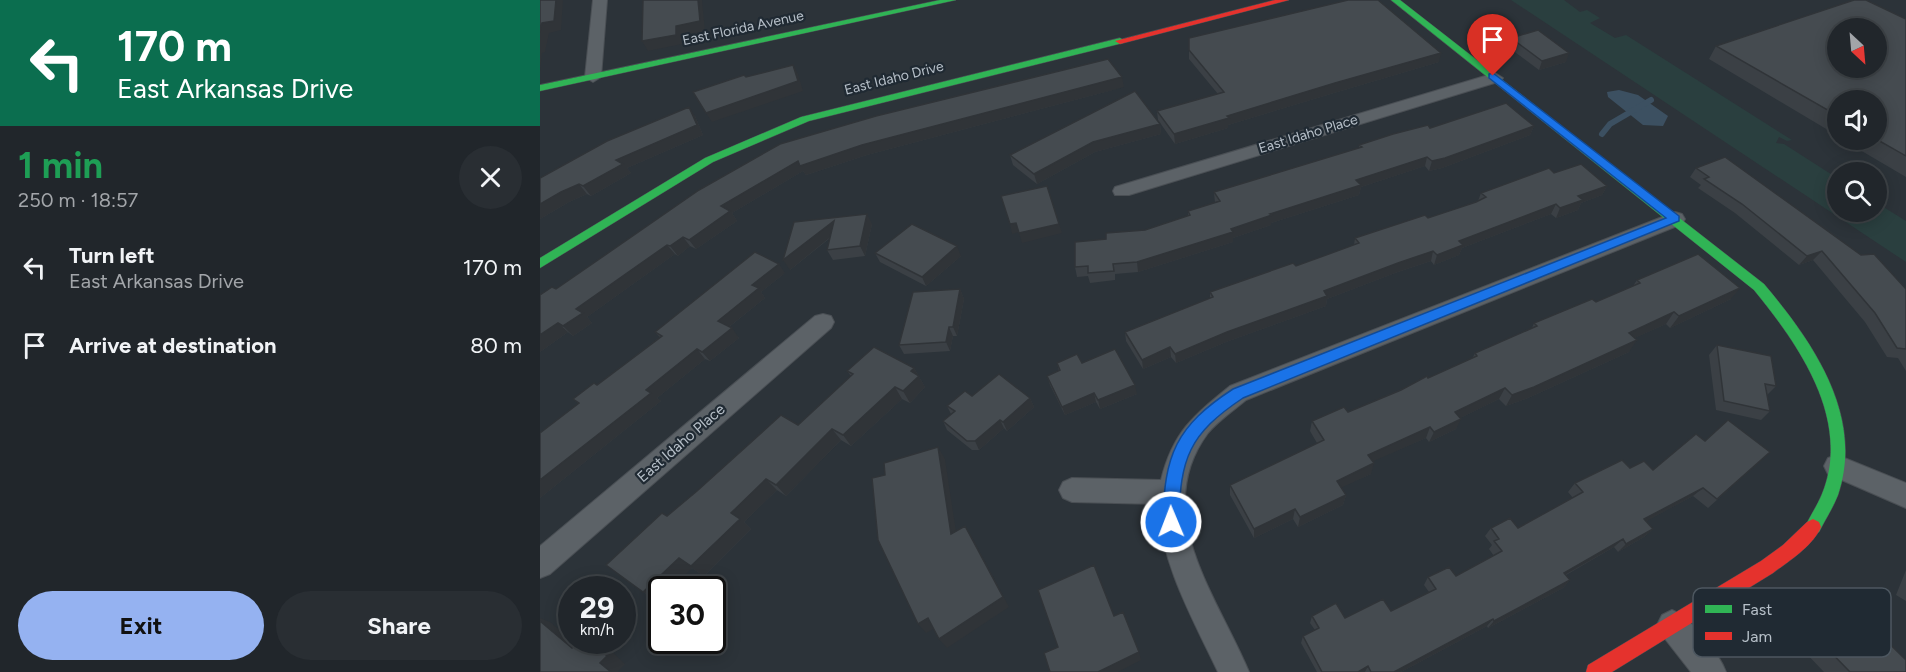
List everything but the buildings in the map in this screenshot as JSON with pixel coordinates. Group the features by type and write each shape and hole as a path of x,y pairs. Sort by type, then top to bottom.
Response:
{"street":[{"path":"593,77 600,0"},
{"name":"East Florida Avenue","path":"540,88 907,5 952,0"},
{"name":"East Idaho Drive","path":"540,264 709,160 805,119 1286,0"},
{"path":"1395,0 1759,287 1802,338 1820,370 1832,404 1838,437 1837,466 1828,500 1811,530 1784,556 1733,588"},
{"name":"East Idaho Place","path":"1122,191 1495,78"},
{"path":"1234,672 1178,550 1171,522 1170,492 1183,448 1197,426 1216,408 1238,393 1675,219"},
{"name":"East Idaho Place","path":"540,564 823,322"},
{"path":"1837,466 1906,496"},
{"path":"1072,490 1170,492"},
{"path":"1595,672 1693,613"},
{"path":"1672,626 1693,650"},
{"path":"1699,657 1712,672"}],"green space":[{"path":"1511,0 1564,0 1580,12 1587,10 1600,18 1590,23 1615,38 1626,35 1792,140 1787,141 1779,137 1776,143 1784,144 1827,172 1827,210"},
{"path":"1887,209 1906,221 1906,262 1846,222 1887,222"}],"water":[{"path":"1619,90 1638,95 1668,116 1663,126 1643,125 1608,97 1607,92"}],"waterway":[{"path":"1602,134 1610,124 1651,100"}],"traffic: fast":[{"path":"540,88 952,0"},
{"path":"1395,0 1759,287 1780,313 1800,340 1817,369 1830,400 1837,431 1837,463 1830,495 1813,527"},
{"path":"540,264 709,160 805,119 1120,41"}],"traffic: jam":[{"path":"1120,41 1285,0"},
{"path":"1733,588 1789,551 1813,527"},
{"path":"1595,672 1693,612"}],"route":[{"path":"1171,522 1170,492 1183,448 1197,426 1216,408 1238,393 1675,219 1493,76"}]}
